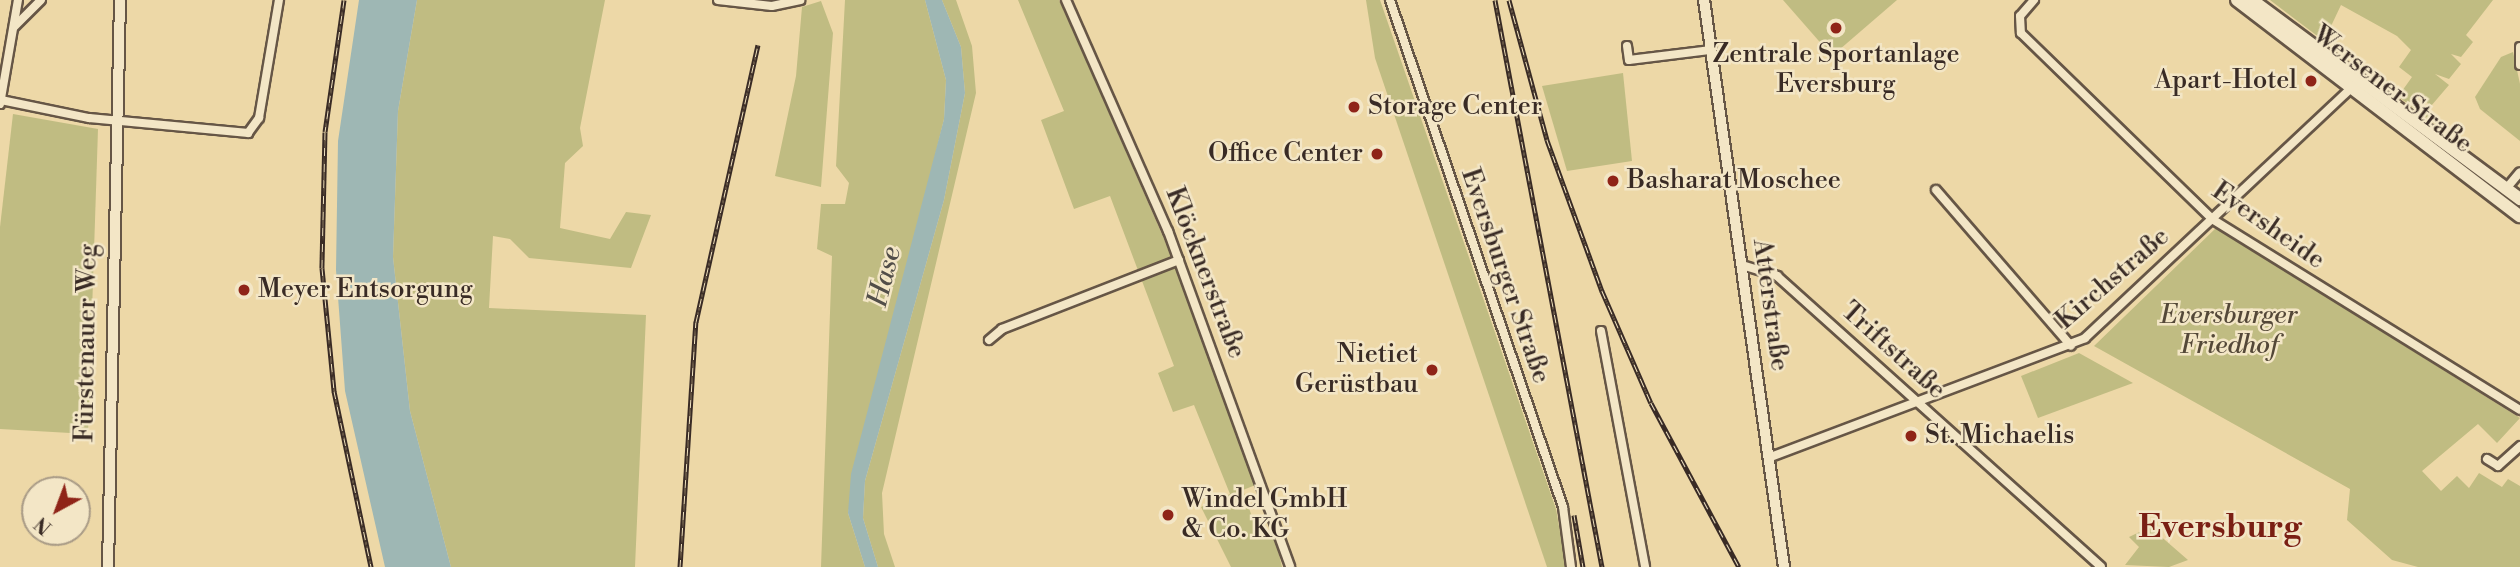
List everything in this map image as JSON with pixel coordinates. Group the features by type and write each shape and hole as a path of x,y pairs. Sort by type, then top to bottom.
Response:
{"main road":[{"name":"Wersener Straße","path":"2237,0 2503,194 2520,216"},
{"name":"Wersener Straße","path":"2252,0 2353,86"},
{"name":"Wersener Straße","path":"2503,194 2520,199"}],"street":[{"path":"18,0 0,102 115,120 253,130 279,0"},
{"path":"14,27 41,0"},
{"name":"Fürstenauer Weg","path":"108,567 115,120 120,0"},
{"path":"719,0 772,6 800,0"},
{"name":"Klöcknerstraße","path":"1066,0 1180,260 1290,567"},
{"name":"Eversburger Straße","path":"1390,0 1563,507 1571,567"},
{"name":"Atterstraße","path":"1704,0 1784,567"},
{"name":"Eversheide","path":"2034,0 2020,16 2021,33 2212,219 2520,410"},
{"path":"1627,46 1629,60 1711,50"},
{"path":"2520,47 2520,65"},
{"name":"Kirchstraße","path":"1768,458 1921,404 2071,346 2212,219 2353,86"},
{"path":"2503,194 2520,172"},
{"path":"1936,190 2071,346"},
{"path":"989,340 1012,325 1180,260"},
{"name":"Triftstraße","path":"1742,265 1777,276 2101,567"},
{"path":"1601,331 1645,567"},
{"path":"2487,459 2498,466 2520,446"}],"green space":[{"path":"417,0 605,0 580,128 583,146 565,163 560,228 610,239 626,212 651,215 631,268 529,258 510,239 493,236 489,308 646,315 635,567 451,567 410,411 393,257 398,111"},
{"path":"845,0 925,0 946,80 944,119 848,513 865,567 821,567 832,256 817,249 821,204 845,204 849,183 836,166"},
{"path":"942,0 956,0 972,46 976,93 882,493 884,534 895,567 878,567 863,518 865,481 944,200 965,93 961,47"},
{"path":"1018,0 1059,0 1164,239 1258,484 1243,490 1258,535 1274,532 1282,567 1231,567 1201,507 1230,494 1194,405 1173,412 1158,373 1174,366 1110,196 1074,209 1041,120 1064,111"},
{"path":"1366,0 1380,0 1556,509 1566,567 1547,567 1375,58"},
{"name":"Zentrale Sportanlage Eversburg","path":"1783,0 1897,0 1832,56"},
{"path":"2270,0 2493,0 2466,35 2473,42 2461,57 2451,54 2461,64 2449,79 2435,74 2449,85 2431,106 2419,96 2413,103 2446,124 2442,129 2385,87 2385,79 2402,91 2412,77 2399,67 2411,50 2397,36 2341,5 2324,41"},
{"path":"821,1 833,33 821,187 775,176 796,76 802,7"},
{"path":"2513,52 2520,84 2520,141 2480,109 2475,97 2501,57"},
{"path":"1623,73 1632,161 1567,171 1542,86"},
{"path":"13,114 98,129 88,434 0,429 0,227"},
{"name":"Eversburger Friedhof","path":"2216,228 2520,418 2497,443 2478,424 2422,471 2441,491 2457,476 2469,488 2479,473 2502,487 2508,479 2520,486 2520,567 2418,567 2392,560 2347,520 2350,489 2094,346"},
{"path":"2079,353 2133,383 2038,418 2021,376"},
{"path":"2150,527 2188,560 2169,567 2125,565 2139,547 2129,537"}],"water":[{"path":"359,0 417,0 398,111 393,257 410,411 451,567 385,567 345,391 336,270 338,141"},
{"path":"925,0 942,0 961,47 965,93 944,200 865,481 863,518 878,567 865,567 848,513 851,474 944,119 946,80"}],"railway":[{"path":"344,0 325,132 322,268 334,391 371,567"},
{"path":"1495,0 1602,567"},
{"path":"1509,0 1547,140 1602,291 1651,403 1739,567"},
{"path":"680,567 696,322 758,45"},
{"path":"1574,515 1583,567"}],"place":[{"name":"Zentrale Sportanlage Eversburg","path":"1836,28"},
{"name":"Apart-Hotel","path":"2311,81"},
{"name":"Storage Center","path":"1354,107"},
{"name":"Office Center","path":"1377,154"},
{"name":"Basharat Moschee","path":"1613,181"},
{"name":"Meyer Entsorgung","path":"244,290"},
{"name":"Nietiet Gerüstbau","path":"1432,370"},
{"name":"St. Michaelis","path":"1911,436"},
{"name":"Windel GmbH & Co. KG","path":"1168,515"}],"district":[{"name":"Eversburg","path":"2220,528"}],"water label":[{"name":"Hase","path":"885,277"}]}
